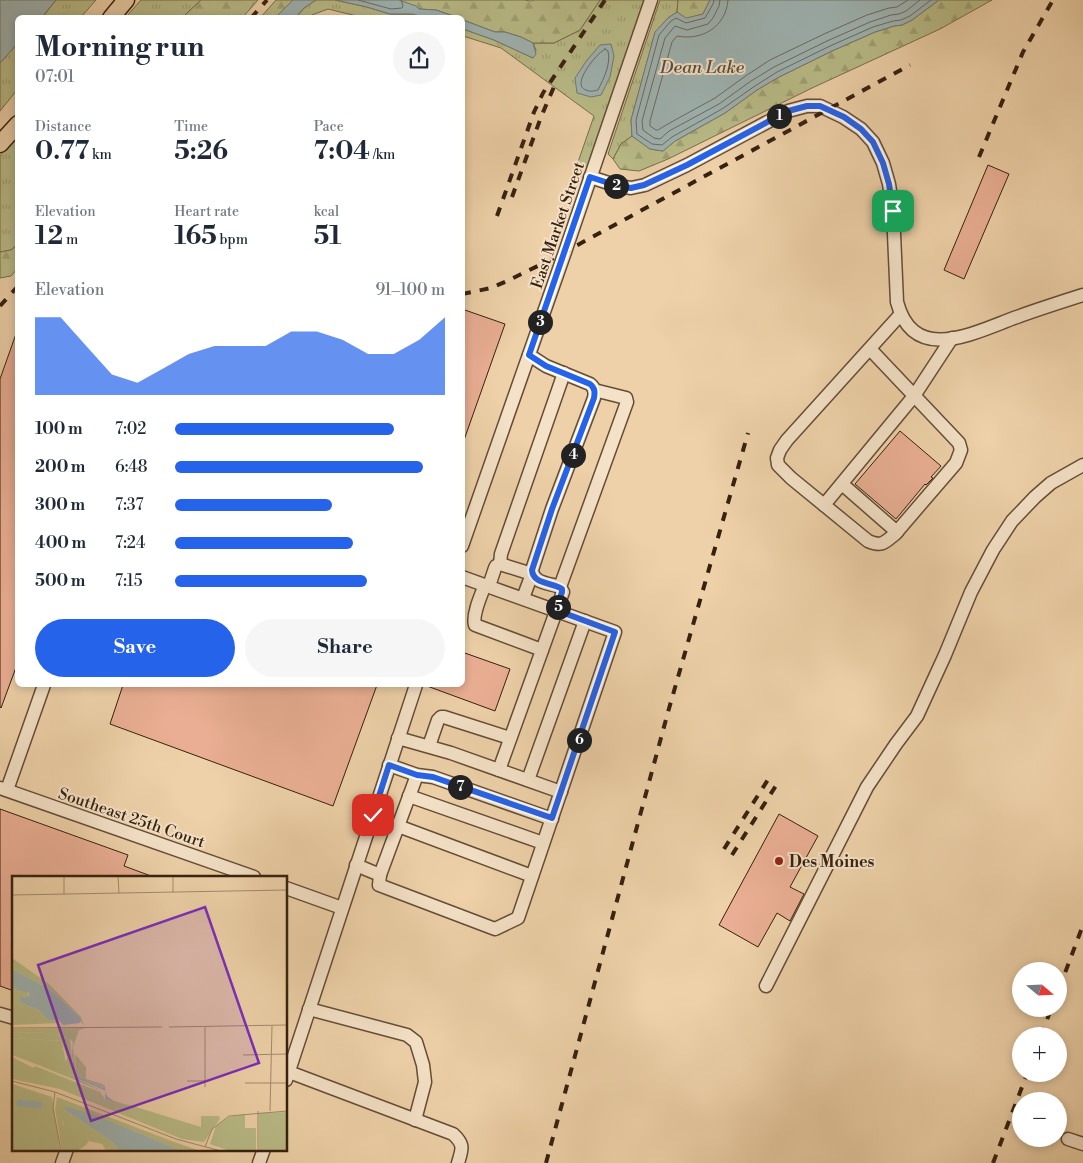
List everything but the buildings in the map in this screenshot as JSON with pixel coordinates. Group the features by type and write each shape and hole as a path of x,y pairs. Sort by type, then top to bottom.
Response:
{"main road":[{"path":"114,15 126,0"},
{"path":"0,144 15,127"}],"street":[{"name":"East Market Street","path":"465,537 650,0"},
{"path":"590,177 631,188 644,185 687,165 788,111 807,106 820,106 844,117 861,129 873,142 883,163 889,184 893,211 897,302 900,315 916,334 936,340 961,337 1026,313 1083,295"},
{"path":"870,349 959,443 961,450 956,463 897,532 884,544 868,542 791,478 778,465 777,458 787,440 900,315"},
{"path":"824,506 914,396 952,338"},
{"path":"523,598 552,509 594,398 594,390 590,384 546,366 529,355"},
{"path":"542,650 475,625 474,622 475,613 487,585 496,566 500,564 501,554 564,373"},
{"path":"499,770 562,592 560,587 627,402 626,398 594,390"},
{"path":"766,986 867,787 917,716 971,592 993,550 1012,521 1035,497 1051,483 1083,466"},
{"path":"842,484 897,532"},
{"path":"500,564 532,574 538,580 560,587"},
{"path":"417,775 380,875 379,885 494,929 518,918 615,632 465,578"},
{"path":"528,780 585,621"},
{"path":"4,789 43,687"},
{"path":"288,1073 415,687"},
{"path":"429,746 438,720 441,717 510,738"},
{"path":"398,738 429,746 561,792"},
{"path":"389,765 417,775 433,777 552,818"},
{"name":"Southeast 25th Court","path":"4,789 251,876"},
{"path":"409,796 543,843"},
{"path":"398,826 532,876"},
{"path":"356,865 380,875"},
{"path":"288,889 342,908"},
{"path":"309,1009 408,1035 416,1042 423,1065 425,1082 415,1120"},
{"path":"288,1076 453,1134 460,1141 462,1149 458,1163"},
{"path":"1068,1139 1083,1144"},
{"path":"62,1163 67,1150"},
{"path":"259,1163 264,1150"}],"green space":[{"path":"56,0 96,0 83,15 44,15"},
{"path":"141,0 201,0 185,15 128,15"},
{"path":"201,0 258,0 245,15 185,15"},
{"path":"276,0 293,0 278,15 263,15"},
{"path":"316,0 335,0 390,14 417,15 353,15 328,9 312,15 298,15 304,8"},
{"path":"399,0 600,0 580,30 554,43 533,43 505,32 495,32 465,21 465,15 450,15 436,10 419,9"},
{"path":"600,0 646,0 587,167 577,165 594,116 501,48 465,37 465,30 494,40 533,58 536,50 533,43 554,43 580,30"},
{"path":"660,0 678,0 677,12 668,18 655,33 631,120 632,136 621,144 613,159 608,154"},
{"path":"678,0 710,0 703,14 686,19 677,12"},
{"path":"939,0 992,0 940,29 812,88 668,159 639,171 620,169 613,159 621,144 632,136 650,149 663,151 675,141 725,113 779,77 875,32 902,25"},
{"path":"15,46 15,92 0,111 0,63"},
{"path":"15,138 15,247 11,250 0,252 0,156"},
{"path":"15,247 15,271 11,276 0,278 0,252 11,250"}],"water":[{"path":"0,0 56,0 44,15 15,15 15,46 0,63"},
{"path":"293,0 316,0 298,15 278,15"},
{"path":"335,0 399,0 416,6 419,9 436,10 450,15 390,14"},
{"name":"Dean Lake","path":"710,0 939,0 902,25 875,32 779,77 725,113 675,141 663,151 650,149 632,136 631,120 655,32 668,18 677,12 686,18 703,14"},
{"path":"465,21 495,32 505,32 521,37 533,43 536,54 533,58 494,40 465,30"},
{"path":"611,44 614,56 610,77 601,95 591,97 577,93 575,78 587,60 600,45"}],"railway":[{"path":"254,15 267,0"},
{"path":"497,216 534,112 543,93 605,0"},
{"path":"979,157 1023,52 1053,0"},
{"path":"465,293 491,288 548,261 910,65"},
{"path":"512,197 541,117 556,82"},
{"path":"0,306 15,289"},
{"path":"546,1163 668,712 748,433"},
{"path":"724,849 769,778"},
{"path":"732,855 777,784"},
{"path":"1068,965 1083,925"},
{"path":"1044,1027 1048,1018"},
{"path":"993,1163 1024,1082"}],"place":[{"name":"Des Moines","path":"779,861"}],"route":[{"path":"373,815 389,765 417,775 433,777 552,818 615,632 556,610 562,589 534,578 532,574 552,509 594,398 594,387 590,384 546,366 529,355 590,177 631,188 644,185 687,165 788,111 807,106 820,106 844,117 861,129 873,142 883,163 889,184 893,211"}]}
